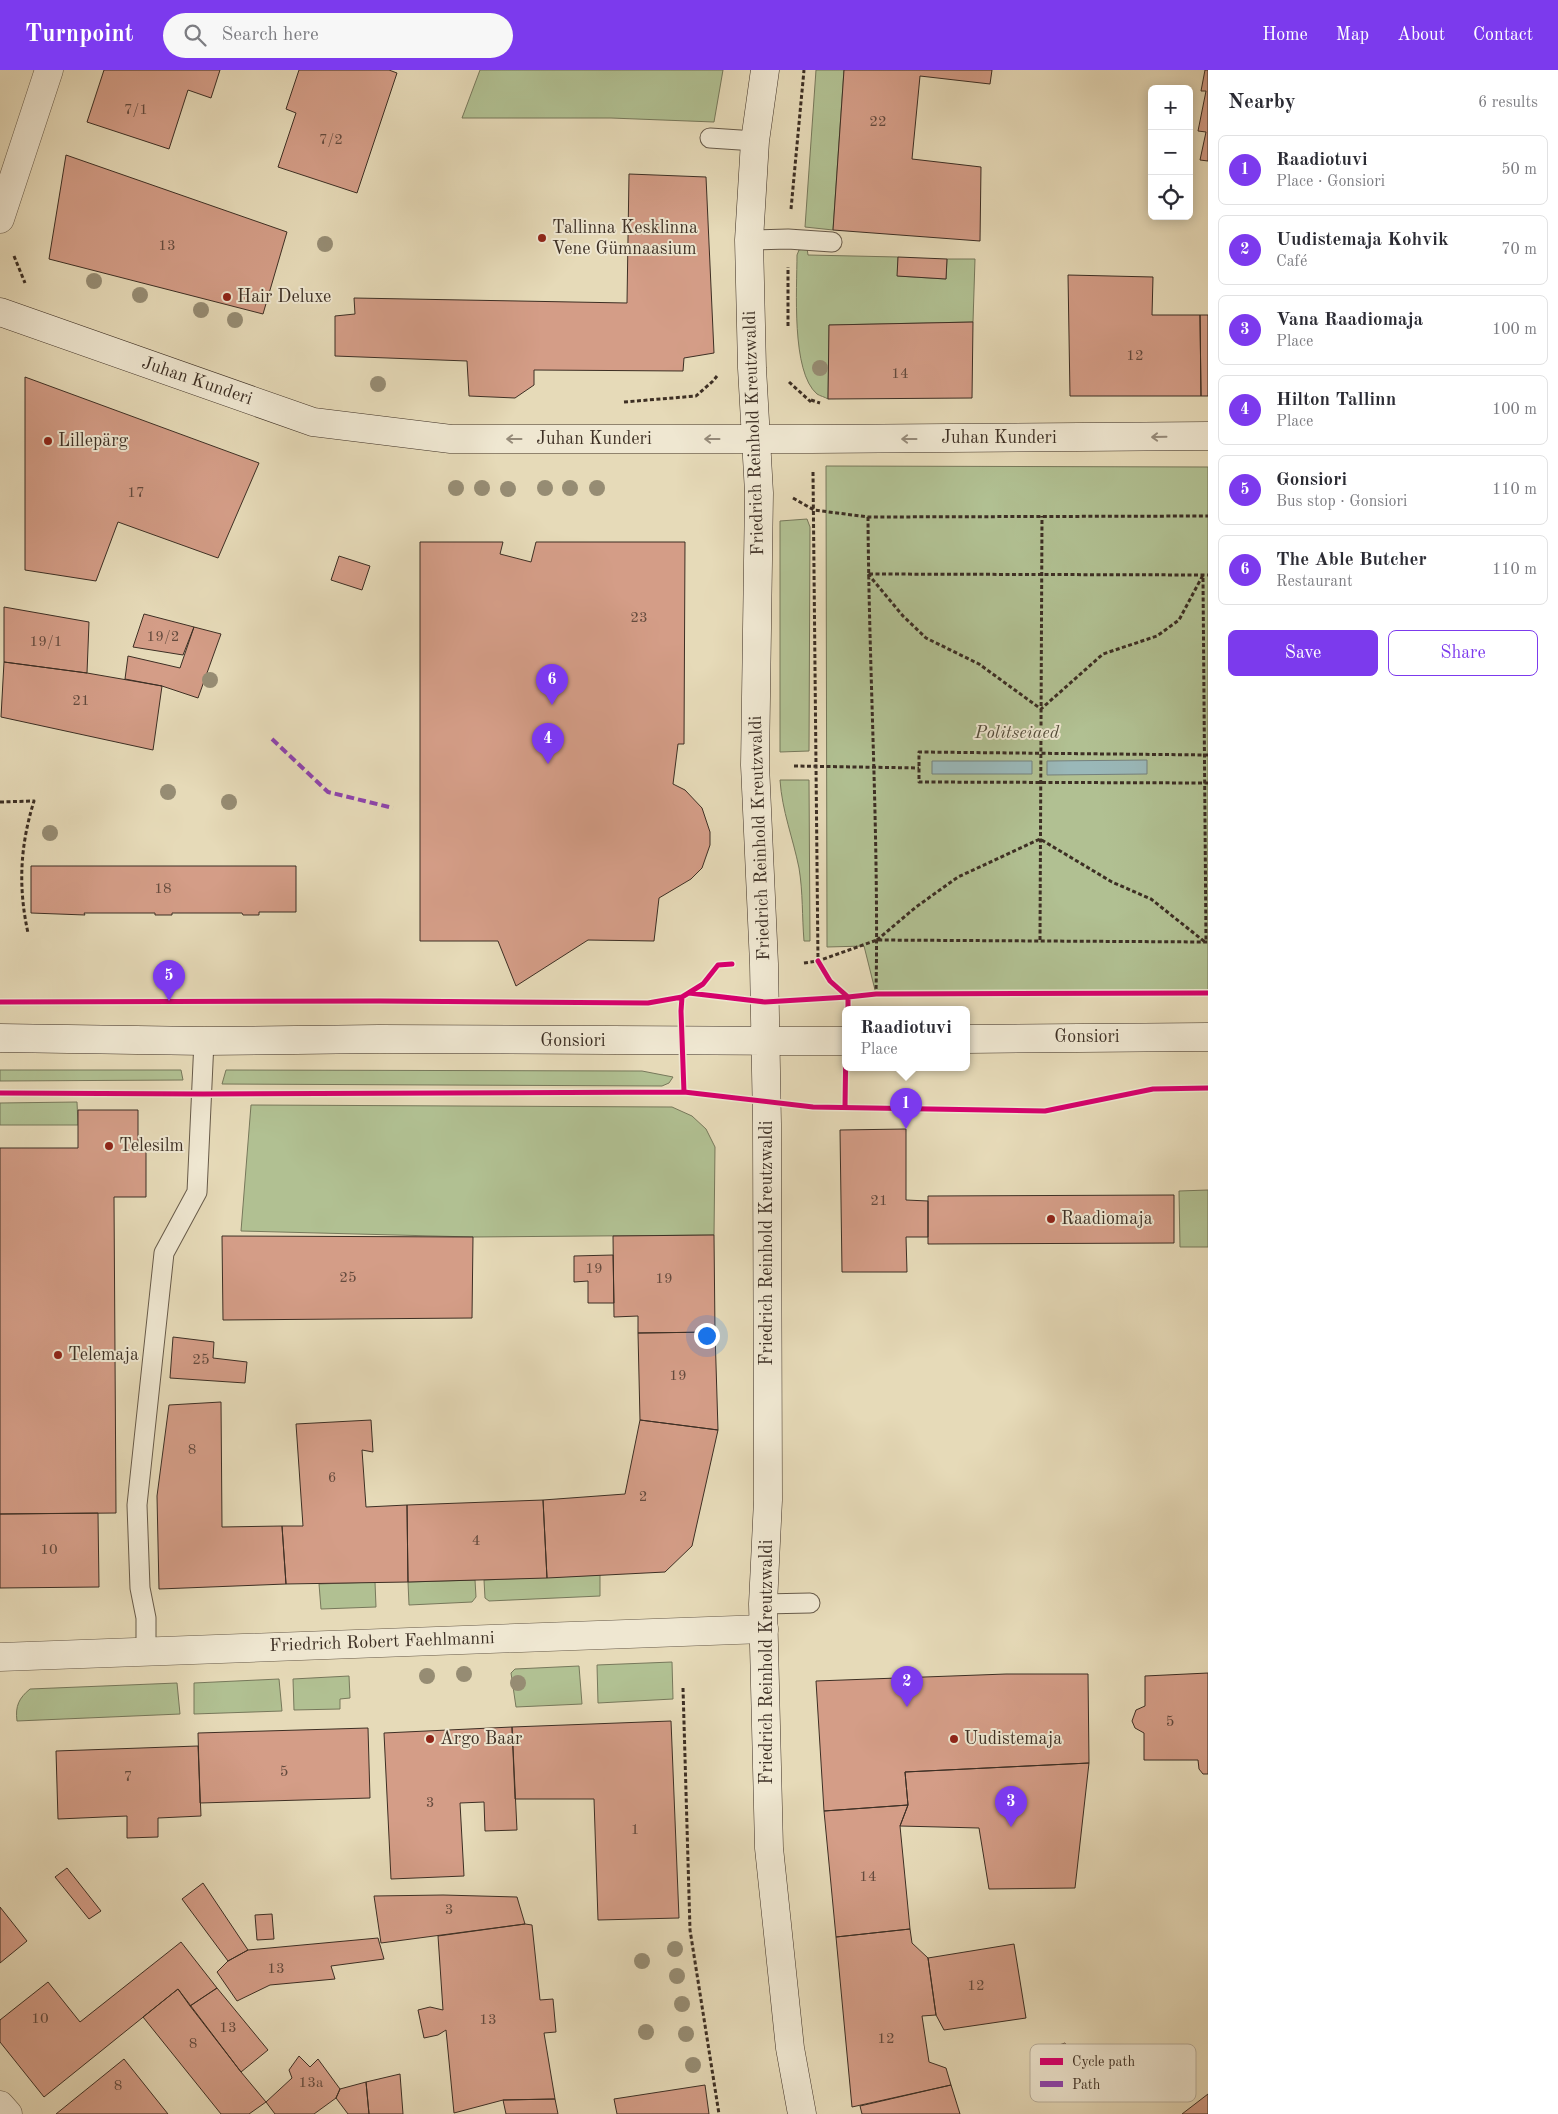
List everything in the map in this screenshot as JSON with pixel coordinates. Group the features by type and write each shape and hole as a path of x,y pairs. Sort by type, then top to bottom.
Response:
{"street":[{"path":"0,219 49,70"},
{"name":"Friedrich Reinhold Kreutzwaldi","path":"764,70 755,141 749,240 755,440 759,493 755,765 764,964 765,1041 768,1500 764,1617 769,1848 790,2048 802,2114"},
{"name":"Juhan Kunderi","path":"0,312 313,422 451,440 755,440 1208,436"},
{"name":"Gonsiori","path":"970,1039 1208,1036"},
{"name":"Gonsiori","path":"0,1038 204,1041 379,1039 842,1041"},
{"name":"Friedrich Robert Faehlmanni","path":"0,1657 146,1651 764,1617"},
{"path":"0,2105 8,2114"}],"lane":[{"path":"710,138 755,141"},
{"path":"749,240 788,239 832,242"},
{"path":"146,1651 146,1618 140,1588 137,1504 164,1253 197,1192 204,1041"},
{"path":"764,1617 810,1603"}],"path":[{"path":"14,256 23,282 32,286"},
{"path":"616,403 696,396 713,381 720,370"},
{"path":"813,471 818,962 822,968"},
{"path":"789,495 814,510 868,517 1208,516"},
{"path":"1040,940 1042,516"},
{"path":"868,517 877,940 876,994"},
{"path":"868,574 1208,575"},
{"path":"868,574 903,616 926,638 979,664 1041,709"},
{"path":"1041,709 1103,654 1157,636 1179,620 1203,575"},
{"path":"1203,575 1207,942"},
{"path":"1206,755 919,752 919,782 1206,783"},
{"path":"794,766 919,768"},
{"path":"0,802 34,801 25,830 22,864 22,897 28,933"},
{"path":"804,963 818,962 877,940 916,907 958,878 1040,840"},
{"path":"1040,840 1112,882 1151,899 1207,942"},
{"path":"877,940 1207,942"},
{"path":"866,995 885,994"},
{"path":"683,1688 690,1930 719,2114"}],"green space":[{"path":"480,70 723,70 714,122 611,118 462,118"},
{"path":"816,70 844,70 833,230 805,227"},
{"path":"807,248 808,255 898,257 898,276 946,279 947,259 975,259 973,322 829,325 828,399 817,394 809,383 803,368 799,349 796,308 797,255 799,250"},
{"name":"Politseiaed","path":"826,466 1208,467 1208,993 876,994 864,946 827,947"},
{"path":"807,519 810,527 809,751 780,752 780,521"},
{"path":"780,780 809,780 810,941 804,941 799,868 785,814"},
{"path":"0,1070 181,1070 183,1080 0,1081"},
{"path":"226,1070 642,1071 673,1077 669,1083 662,1086 222,1084"},
{"path":"77,1102 78,1125 0,1125 0,1103"},
{"path":"251,1105 672,1107 692,1116 706,1129 715,1147 714,1235 473,1237 241,1231"},
{"path":"1208,1190 1208,1247 1180,1247 1179,1191"},
{"path":"600,1575 600,1596 489,1601 485,1598 484,1580"},
{"path":"475,1580 476,1597 472,1602 409,1605 408,1582"},
{"path":"375,1582 376,1607 321,1609 319,1584"},
{"path":"672,1662 673,1699 598,1703 597,1665"},
{"path":"579,1666 582,1704 516,1707 511,1673 515,1669"},
{"path":"349,1676 350,1698 340,1699 340,1709 294,1710 293,1679"},
{"path":"279,1679 282,1711 194,1714 194,1683"},
{"path":"177,1683 180,1714 17,1721 19,1703 30,1689"}],"water":[{"path":"1147,760 1147,774 1047,775 1047,761"},
{"path":"932,761 1032,761 1032,774 932,774"}],"building":[{"path":"104,70 220,70 211,98 188,90 169,149 87,122"},
{"path":"299,70 389,70 397,73 357,193 278,167 296,113 286,109"},
{"path":"844,70 992,70 990,84 920,76 912,159 981,167 980,241 833,230"},
{"path":"1205,70 1208,70 1208,161 1200,160 1206,132 1198,131 1206,91 1201,91"},
{"path":"66,155 287,232 263,314 49,259"},
{"path":"629,174 706,177 714,353 684,358 683,371 534,370 534,385 515,398 469,396 467,361 335,356 335,316 355,314 354,298 627,303"},
{"path":"898,257 947,259 946,279 897,276"},
{"path":"1068,275 1153,277 1152,315 1200,315 1201,396 1070,396"},
{"path":"1200,315 1208,315 1208,396 1201,396"},
{"path":"973,322 972,398 828,399 829,325"},
{"path":"25,377 259,463 218,558 118,522 96,581 25,570"},
{"path":"420,542 503,542 500,554 531,562 536,542 685,542 684,744 678,744 673,784 685,790 702,808 710,832 710,845 702,868 691,879 659,898 654,941 588,940 516,986 498,941 420,941"},
{"path":"339,556 370,566 362,590 331,580"},
{"path":"4,607 89,622 87,673 4,662"},
{"path":"144,614 194,627 183,655 133,647"},
{"path":"194,627 221,634 198,698 162,686 125,679 128,656 180,668"},
{"path":"4,662 87,673 162,686 153,750 1,717"},
{"path":"31,866 296,866 296,912 259,912 259,915 243,915 242,913 172,913 172,915 155,915 155,913 84,913 85,915 31,913"},
{"name":"Telemaja","path":"78,1110 138,1110 138,1146 146,1147 146,1197 114,1197 116,1513 0,1514 0,1148 78,1148"},
{"path":"906,1129 906,1200 928,1201 928,1237 906,1237 907,1272 842,1272 840,1130"},
{"name":"Raadiomaja","path":"1174,1195 1174,1243 928,1244 928,1196"},
{"path":"714,1235 715,1332 638,1333 638,1316 614,1317 613,1236"},
{"path":"222,1236 473,1237 472,1318 223,1320"},
{"path":"613,1255 614,1303 588,1303 588,1281 574,1282 574,1256"},
{"path":"715,1332 718,1430 640,1420 638,1333"},
{"path":"173,1337 214,1342 213,1358 247,1362 245,1383 170,1378"},
{"path":"221,1402 222,1527 282,1526 286,1584 159,1589 157,1496 169,1405"},
{"path":"371,1420 373,1452 362,1450 366,1507 407,1505 408,1582 286,1584 282,1526 303,1526 296,1424"},
{"path":"640,1420 718,1430 692,1546 665,1572 547,1578 543,1500 625,1494"},
{"path":"543,1500 547,1578 408,1582 407,1505"},
{"path":"98,1513 99,1587 0,1588 0,1514"},
{"path":"1208,1673 1208,1774 1203,1774 1199,1769 1198,1760 1144,1760 1144,1733 1135,1728 1132,1721 1136,1710 1145,1706 1145,1676"},
{"name":"Uudistemaja","path":"1006,1674 1088,1674 1089,1763 905,1772 908,1805 824,1811 816,1681"},
{"path":"671,1721 679,1918 598,1920 594,1799 515,1799 512,1727"},
{"path":"512,1727 517,1830 485,1831 484,1802 460,1803 464,1876 391,1879 384,1733"},
{"path":"368,1728 370,1798 200,1803 198,1733"},
{"path":"198,1746 201,1816 158,1818 158,1837 127,1838 127,1816 58,1819 56,1751"},
{"path":"1089,1763 1075,1888 989,1889 979,1828 900,1826 908,1805 905,1772"},
{"path":"908,1805 900,1826 910,1929 836,1937 824,1811"},
{"path":"67,1868 101,1911 89,1919 55,1877"},
{"path":"203,1883 248,1950 228,1961 182,1899"},
{"path":"374,1896 517,1897 525,1924 381,1943"},
{"path":"0,1907 27,1941 0,1963"},
{"path":"272,1914 274,1939 257,1940 255,1915"},
{"path":"525,1924 532,1925 540,2000 553,1999 556,2032 544,2033 555,2099 503,2100 454,2113 446,2030 438,2035 424,2038 418,2010 430,2007 443,2010 438,1936"},
{"path":"910,1929 912,1943 928,1958 936,2015 922,2016 929,2062 946,2068 951,2085 852,2107 836,1937"},
{"path":"378,1938 384,1959 331,1966 335,1979 270,1985 237,2001 217,1972 228,1961 248,1950"},
{"path":"181,1942 217,1988 190,2006 178,1989 44,2097 0,2042 0,2020 48,1982 80,2022"},
{"path":"1014,1944 1026,2018 944,2030 936,2015 928,1958"},
{"path":"217,1988 268,2050 241,2072 190,2006"},
{"path":"178,1989 266,2102 249,2114 221,2114 143,2017"},
{"path":"299,2056 310,2067 318,2059 340,2089 336,2098 314,2114 275,2114 266,2102 292,2078 289,2070"},
{"path":"124,2059 168,2114 56,2114"},
{"path":"400,2074 403,2114 369,2114 366,2082"},
{"path":"366,2082 369,2114 348,2114 336,2098 340,2089"},
{"path":"705,2085 709,2114 617,2114 614,2099"},
{"path":"951,2085 960,2114 862,2114 860,2106"},
{"path":"1208,2094 1208,2114 1182,2114"},
{"path":"555,2099 558,2114 506,2114 503,2100"}],"marked path":[{"path":"272,739 328,792 393,808"}],"cycle path":[{"path":"818,961 830,981 848,997 876,994 1208,993"},
{"path":"0,1002 380,1001 648,1003 682,997 703,984 718,965 732,964"},
{"path":"689,993 765,1002 848,997 848,1006"},
{"path":"682,997 684,1092"},
{"path":"845,1107 846,1071"},
{"path":"0,1093 684,1092 813,1107 1045,1111 1153,1089 1208,1088"}],"place":[{"name":"Tallinna Kesklinna Vene Gümnaasium","path":"542,238"},
{"name":"Hair Deluxe","path":"227,297"},
{"name":"Lillepärg","path":"48,441"},
{"name":"The Able Butcher","path":"552,705"},
{"name":"Hilton Tallinn","path":"548,764"},
{"name":"Gonsiori","path":"169,1001"},
{"name":"Raadiotuvi","path":"906,1129"},
{"name":"Telesilm","path":"109,1146"},
{"name":"Raadiomaja","path":"1051,1219"},
{"name":"Telemaja","path":"58,1355"},
{"name":"Uudistemaja Kohvik","path":"907,1707"},
{"name":"Argo Baar","path":"430,1739"},
{"name":"Uudistemaja","path":"954,1739"},
{"name":"Vana Raadiomaja","path":"1011,1827"}]}
